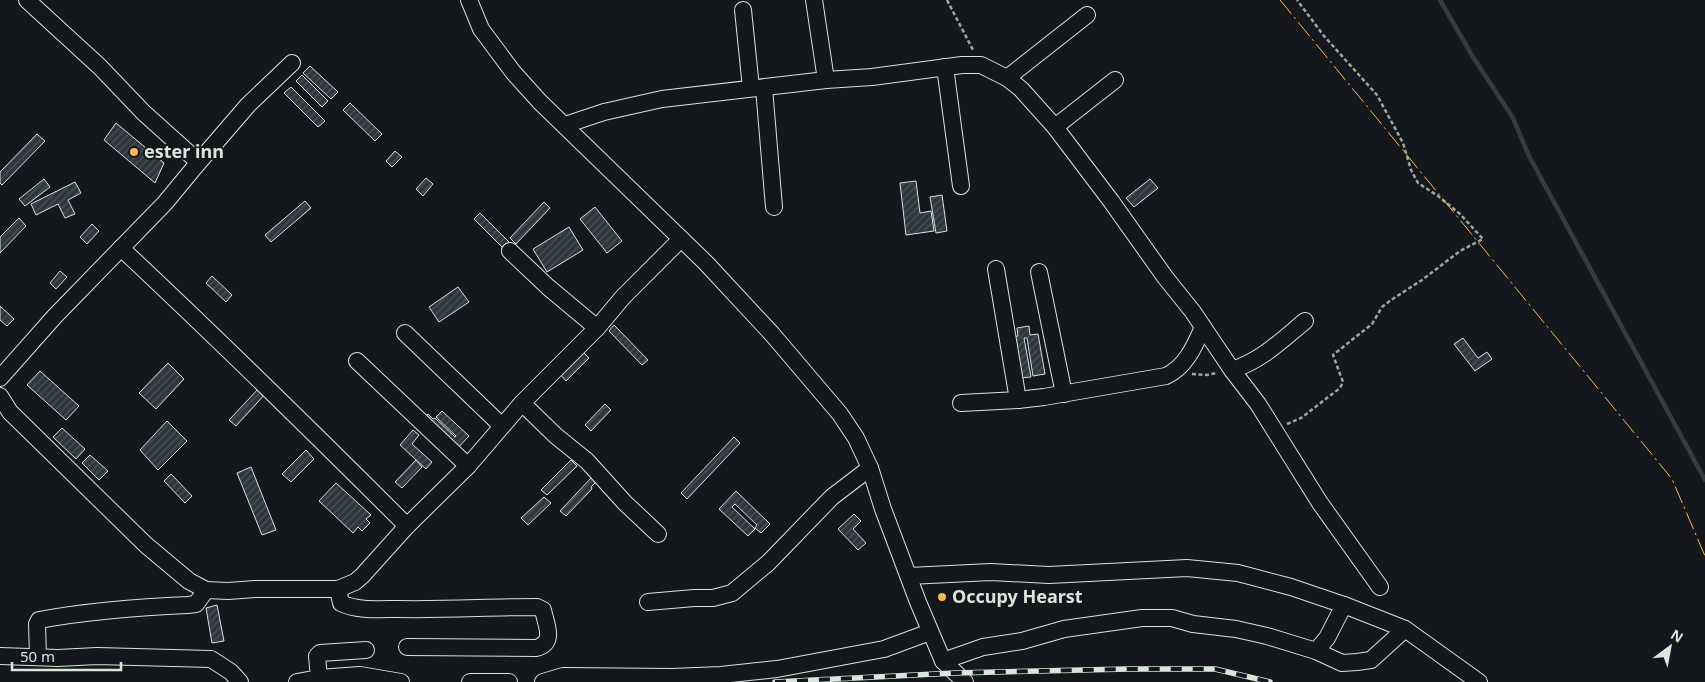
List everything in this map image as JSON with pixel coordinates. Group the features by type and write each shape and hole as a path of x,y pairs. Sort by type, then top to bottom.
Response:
{"street":[{"path":"27,0 100,67 144,113 198,163"},
{"path":"469,0 481,29 513,72 706,263 772,334 840,414 856,438 870,468 883,509 943,661 964,682"},
{"path":"814,0 826,80"},
{"path":"743,10 757,88 774,208"},
{"path":"1007,78 1087,15"},
{"path":"0,378 55,316 165,203 248,105 292,63"},
{"path":"565,125 635,104 662,99 826,80 872,77 962,65 981,65 1007,78 1021,89 1055,127 1111,201 1275,429 1320,503 1380,587"},
{"path":"944,67 961,186"},
{"path":"1055,127 1115,80"},
{"path":"0,396 17,419 146,545 189,581 206,590 338,589 355,582 362,576 407,526 468,466 522,403 597,328 623,297 680,239"},
{"path":"121,248 322,440 407,526"},
{"path":"510,251 548,287 597,328"},
{"path":"996,269 1018,400"},
{"path":"1039,272 1064,394"},
{"path":"1232,370 1262,356 1305,321"},
{"path":"961,403 1018,400 1064,394 1166,376 1176,372 1190,353 1203,327"},
{"path":"405,333 502,426"},
{"path":"357,361 468,466"},
{"path":"522,403 562,442 587,461 625,503 658,534"},
{"path":"648,602 713,598 732,593 768,563 832,497 870,468"},
{"path":"909,576 991,572 1049,575 1187,568 1238,573 1291,587 1406,629 1479,682"},
{"path":"338,589 341,603 372,609 537,607 543,610 548,636 544,646 536,648 407,647"},
{"path":"38,657 37,624 39,620 85,612 196,604 206,590"},
{"path":"1316,651 1327,638 1344,605"},
{"path":"943,661 983,647 1022,641 1064,629 1142,618 1172,618 1193,624 1236,629 1281,639 1316,651 1342,663 1371,660 1406,629"},
{"path":"543,682 563,676 721,675 777,669 884,649 930,632"},
{"path":"318,678 317,656 320,653 366,650"},
{"path":"0,656 211,659 231,672 240,682"},
{"path":"298,682 318,678 360,675 401,682"},
{"path":"470,682 509,682"}],"path":[{"path":"947,0 981,65"},
{"path":"1275,429 1301,418 1340,388 1343,382 1333,355 1372,324 1382,307 1460,251 1483,239 1460,214 1418,183 1411,170 1403,143 1377,95 1324,36 1297,0"},
{"path":"1176,372 1207,375 1232,370"}],"building":[{"path":"310,66 338,92 331,99 303,73"},
{"path":"302,75 328,101 322,107 296,81"},
{"path":"291,87 325,121 318,127 284,93"},
{"path":"350,103 382,134 375,141 343,110"},
{"name":"ester inn","path":"116,123 164,163 155,183 104,140"},
{"path":"37,134 45,141 2,185 0,183 0,172"},
{"path":"395,151 402,157 392,167 386,161"},
{"path":"426,178 433,184 423,196 416,189"},
{"path":"44,179 50,187 25,206 19,199"},
{"path":"1150,179 1158,188 1134,207 1126,198"},
{"path":"916,181 920,213 931,211 934,231 906,235 900,183"},
{"path":"75,182 81,193 68,200 75,214 65,218 58,204 36,215 31,204"},
{"path":"942,195 947,231 936,233 930,197"},
{"path":"305,201 311,208 271,242 265,235"},
{"path":"544,202 550,208 516,244 510,238"},
{"path":"595,207 622,241 607,253 580,219"},
{"path":"480,213 510,243 504,249 474,219"},
{"path":"19,218 26,226 0,253 0,237"},
{"path":"92,224 99,231 87,244 80,237"},
{"path":"569,227 583,250 547,272 533,249"},
{"path":"60,271 67,277 56,289 50,283"},
{"path":"212,276 232,295 226,302 206,283"},
{"path":"458,287 469,302 439,322 429,307"},
{"path":"0,306 14,319 7,326 0,320"},
{"path":"614,325 648,360 642,365 609,331"},
{"path":"1029,326 1030,335 1038,334 1045,374 1033,376 1027,338 1024,338 1031,377 1019,378 1012,337 1018,336 1017,328"},
{"path":"1463,338 1478,358 1487,352 1492,359 1475,371 1454,344"},
{"path":"582,351 589,358 566,381 560,374"},
{"path":"168,363 184,379 156,409 139,393"},
{"path":"40,371 79,406 66,420 27,385"},
{"path":"261,386 267,392 236,426 229,420"},
{"path":"605,404 611,410 591,431 585,425"},
{"path":"442,411 469,436 455,451 423,420 428,414 455,437 436,417"},
{"path":"167,421 187,441 158,470 140,450"},
{"path":"62,428 85,449 76,459 53,437"},
{"path":"413,430 419,435 412,444 432,462 426,469 400,445"},
{"path":"734,437 740,443 687,499 681,493"},
{"path":"306,450 314,459 291,482 282,474"},
{"path":"90,455 108,471 99,480 82,463"},
{"path":"416,460 422,467 402,488 395,482"},
{"path":"571,460 577,466 547,495 541,490"},
{"path":"251,467 276,530 262,535 237,473"},
{"path":"171,474 192,496 185,503 164,481"},
{"path":"591,478 596,482 591,487 592,489 566,516 560,511"},
{"path":"336,483 371,515 366,519 370,523 362,531 358,527 353,533 319,501"},
{"path":"736,491 770,524 761,533 755,528 757,525 735,504 732,507 755,529 748,536 719,509"},
{"path":"544,497 551,503 528,525 521,518"},
{"path":"854,514 861,521 853,529 866,543 858,550 838,529"},
{"path":"217,605 224,641 212,643 206,608"}],"waterway":[{"path":"1440,0 1473,57 1513,118 1529,156 1705,480"}],"railway":[{"path":"775,682 955,673 1128,669 1215,669 1270,682"}],"power":[{"path":"1280,0 1672,479 1705,556"}],"place":[{"name":"ester inn","path":"134,152"},
{"name":"Occupy Hearst","path":"942,597"}]}
